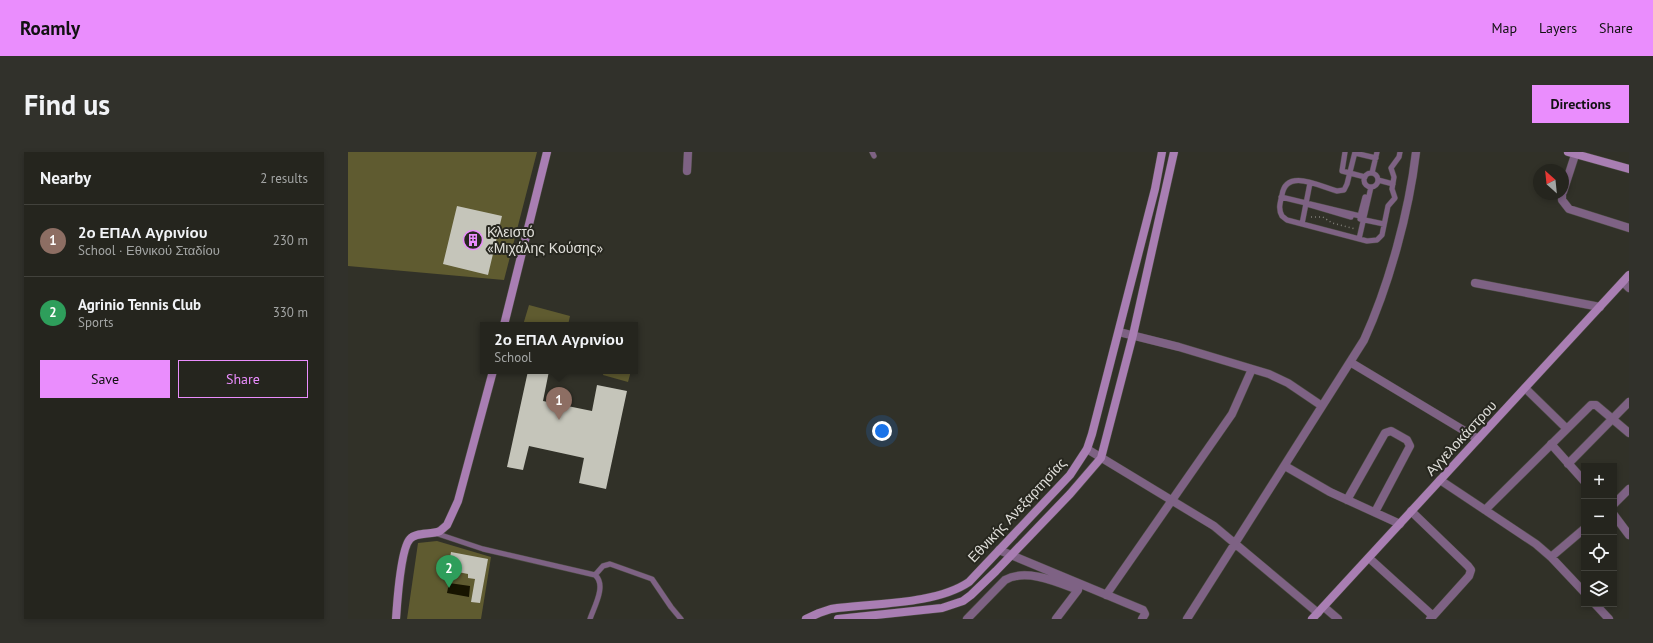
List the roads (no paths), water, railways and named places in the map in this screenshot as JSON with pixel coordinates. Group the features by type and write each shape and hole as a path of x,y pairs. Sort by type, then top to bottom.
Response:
{"street":[{"path":"505,322 547,152"},
{"path":"688,152 688,171"},
{"name":"Εθνικής Ανεξαρτησίας","path":"806,619 819,612 934,597 948,593 969,582 1058,489 1087,449 1119,332 1155,189 1162,152"},
{"name":"Εθνικής Ανεξαρτησίας","path":"838,619 905,613 953,604 971,595 1012,555 1070,494 1101,458 1133,335 1174,152"},
{"path":"1187,619 1364,340 1384,289 1402,226 1414,172 1416,152"},
{"path":"1569,169 1573,153 1629,169"},
{"path":"1562,200 1569,209 1629,228"},
{"name":"Αγγελοκάστρου","path":"1318,613 1600,307 1626,285 1629,275"},
{"path":"1475,283 1600,307"},
{"path":"1119,332 1179,347 1280,379 1322,406"},
{"path":"1350,362 1478,439"},
{"path":"1106,595 1232,414 1252,369"},
{"path":"396,619 402,565 409,539 414,536 435,533 447,525 458,501 492,374"},
{"path":"1525,388 1566,428"},
{"path":"1568,464 1613,420 1629,402"},
{"path":"1485,510 1566,428 1594,404 1629,433"},
{"path":"1347,500 1385,433 1391,431 1407,440 1410,446 1375,512"},
{"path":"1551,444 1581,478"},
{"path":"1087,449 1214,526 1318,613 1338,619"},
{"path":"1285,466 1330,492 1400,524"},
{"path":"1440,480 1527,538 1551,557 1581,589"},
{"path":"1617,501 1629,489"},
{"path":"1369,558 1431,618 1469,576 1471,570 1412,511"},
{"path":"1617,519 1629,535"},
{"path":"1551,557 1581,532"},
{"path":"999,550 1143,610 1146,614 1142,619"},
{"path":"968,619 1005,580 1022,575 1078,590 1056,619"},
{"path":"1599,607 1610,619"}],"lane":[{"path":"1345,152 1342,171 1364,177 1372,173"},
{"path":"1372,173 1377,152"},
{"path":"1376,158 1355,153 1347,186 1342,191 1295,180 1288,181 1284,187 1281,197 1279,210 1282,216 1287,220 1371,242 1377,240 1382,235 1388,206 1395,198 1392,166 1398,159 1400,152"},
{"path":"1372,173 1376,175 1378,180 1393,184"},
{"path":"1364,177 1364,181 1369,186"},
{"path":"1369,186 1375,185 1378,180"},
{"path":"1302,224 1310,184"},
{"path":"1359,238 1369,186"},
{"path":"1281,197 1360,219 1362,217 1384,224"},
{"path":"435,533 483,550 595,575 599,578 601,586 590,619"},
{"path":"595,575 603,566 610,564 652,579 671,608 681,619"}],"place":[{"name":"Κλειστό «Μιχάλης Κούσης»","path":"473,240"},
{"name":"2ο ΕΠΑΛ Αγρινίου","path":"559,420"},
{"name":"Agrinio Tennis Club","path":"449,588"}]}
